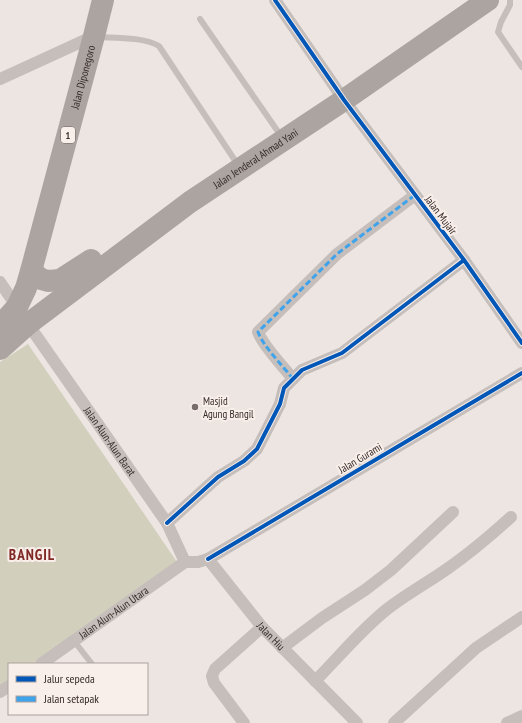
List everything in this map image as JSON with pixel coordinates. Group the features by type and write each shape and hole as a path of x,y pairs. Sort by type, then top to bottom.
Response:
{"highway":[{"name":"Jalan Diponegoro","path":"31,270 103,0"},
{"name":"Jalan Jenderal Ahmad Yani","path":"22,316 240,168 344,100 488,0"},
{"name":"1","path":"0,349 22,316 26,288 31,270 41,279 48,281 60,280 158,216 190,202"},
{"name":"1","path":"0,326 22,316"}],"street":[{"name":"Jalan Mujair","path":"275,0 344,100 464,260 522,343"},
{"path":"0,79 94,36"},
{"path":"292,379 265,344 258,332 337,254 415,195"},
{"path":"167,523 218,477 244,461 256,449 280,404 284,388 302,370 342,353 464,260"},
{"name":"Jalan Alun-Alun Barat","path":"0,282 22,316 167,523 185,562"},
{"name":"Jalan Gurami","path":"208,559 522,373"},
{"path":"282,648 322,618 366,590 391,570 452,512"},
{"path":"315,681 361,633 387,610 447,569 483,542 511,518"},
{"path":"185,562 198,562 208,559"},
{"name":"Jalan Hiu","path":"208,559 262,627 357,723"},
{"name":"Jalan Alun-Alun Utara","path":"43,663 185,562"},
{"path":"394,723 476,648 522,616"},
{"path":"244,723 214,683 212,676 215,669 262,627"},
{"path":"507,723 522,716"}],"lane":[{"path":"510,0 510,5 501,22 498,32 522,68"},
{"path":"200,19 283,140"},
{"path":"94,36 142,40 152,42 159,46 240,168"},
{"path":"74,641 91,663"}],"shaded area":[{"path":"28,344 177,562 33,663 8,663 8,681 0,687 0,362"}],"marked path":[{"path":"293,379 269,350 258,332 337,254 415,195"}],"cycle path":[{"path":"275,0 344,100 464,260 522,343"},
{"path":"167,523 218,477 244,461 257,449 280,404 284,388 302,370 342,353 464,260"},
{"path":"208,559 522,373"}],"place":[{"name":"Masjid Agung Bangil","path":"195,407"}],"district":[{"name":"BANGIL","path":"32,554"}]}
